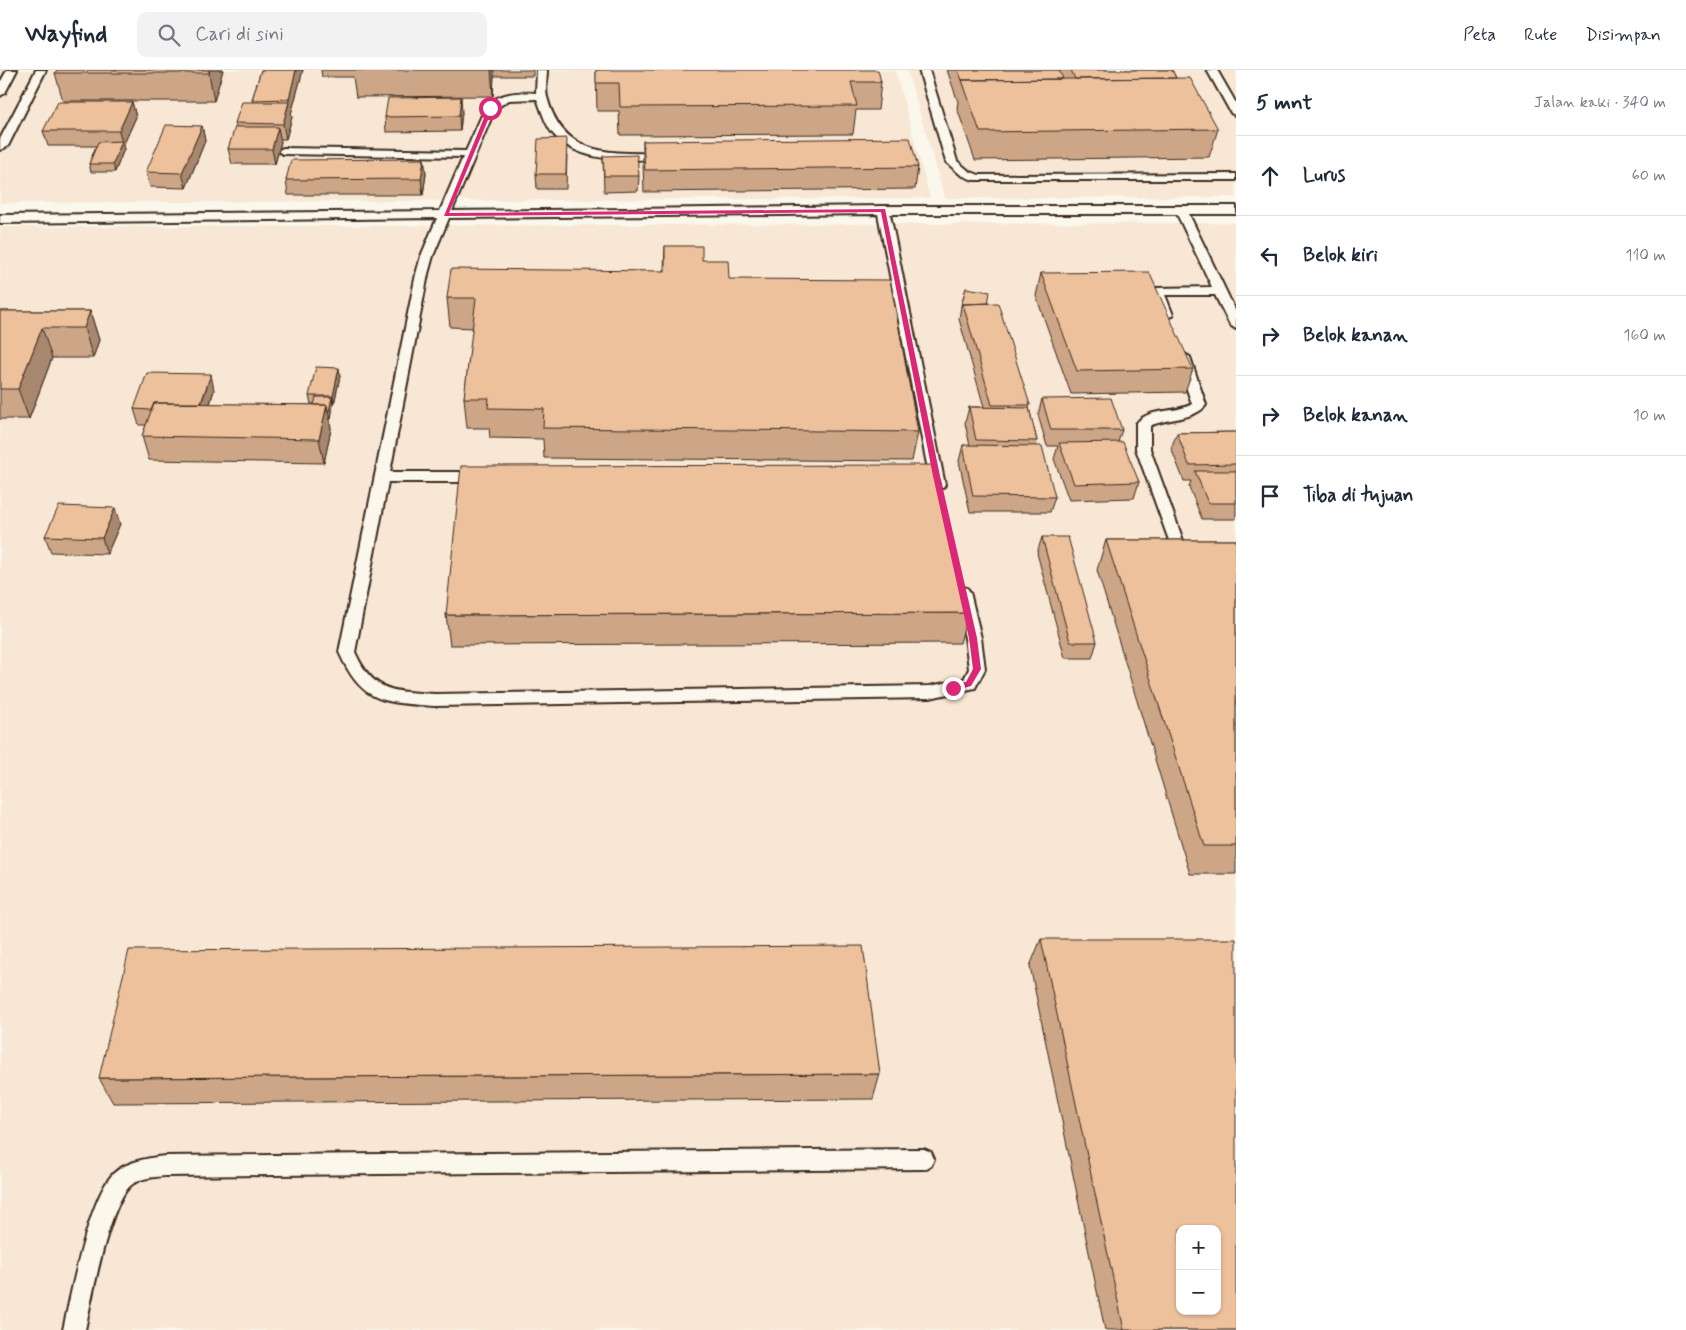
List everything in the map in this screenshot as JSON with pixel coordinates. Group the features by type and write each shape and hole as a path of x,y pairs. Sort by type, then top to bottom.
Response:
{"lane":[{"path":"0,93 12,70"},
{"path":"0,147 41,70"},
{"path":"542,70 541,96 559,134 578,146 597,153 626,156 675,156"},
{"path":"924,70 952,162 965,173 977,178 1236,177"},
{"path":"1212,70 1236,113"},
{"path":"541,96 506,96 496,101 490,108 427,256 347,652 354,671 368,687 390,696 435,700 930,692 969,684 977,669 973,638 960,581"},
{"path":"283,151 471,154"},
{"path":"883,210 931,476 940,496"},
{"path":"0,219 883,210 1236,210"},
{"path":"1181,210 1236,325"},
{"path":"1182,556 1143,449 1143,424 1157,417 1190,411 1199,405 1159,295 1160,291 1220,291"},
{"path":"382,477 501,477"},
{"path":"74,1330 106,1205 120,1181 141,1169 165,1166 924,1159"}],"shaded area":[{"path":"0,70 895,70 930,198 0,203"},
{"path":"907,70 1236,70 1236,197 945,198"},
{"path":"1236,223 1236,1330 0,1330 0,227"}],"building":[{"path":"57,70 209,70 209,73 55,73"},
{"path":"261,70 296,70 289,99 252,100"},
{"path":"596,70 878,70 881,82 851,82 857,106 620,107 619,83 596,83"},
{"path":"958,70 1059,70 1063,79 962,80"},
{"path":"1071,70 1172,70 1176,78 1075,79"},
{"path":"1190,78 1218,129 980,132 962,80"},
{"path":"461,97 459,116 385,117 388,98"},
{"path":"58,102 132,102 119,131 43,131"},
{"path":"242,102 289,102 283,124 235,123"},
{"path":"166,125 202,126 182,173 146,172"},
{"path":"235,127 278,127 272,149 228,149"},
{"path":"567,138 566,174 536,174 538,139"},
{"path":"910,138 918,167 645,170 643,141"},
{"path":"122,141 113,164 89,164 98,142"},
{"path":"637,155 639,176 604,176 603,156"},
{"path":"424,159 421,179 286,180 291,160"},
{"path":"665,246 702,246 702,260 728,260 729,279 890,280 918,432 543,428 544,409 488,408 489,398 464,398 476,298 447,298 451,269 665,271"},
{"path":"1149,272 1193,369 1077,371 1041,273"},
{"path":"966,288 990,292 988,303 963,304 961,306"},
{"path":"998,303 1030,405 992,405 963,304"},
{"path":"0,311 90,311 84,328 42,328 18,389 0,389"},
{"path":"316,367 339,368 333,396 309,396"},
{"path":"147,373 211,374 201,403 154,403 151,410 134,409"},
{"path":"316,397 332,397 329,411 327,405 314,405"},
{"path":"1111,398 1122,430 1051,430 1042,399"},
{"path":"154,403 327,405 319,439 142,436"},
{"path":"969,407 1029,408 1037,441 976,440"},
{"path":"1236,432 1236,464 1189,465 1177,433"},
{"path":"1123,442 1139,482 1074,484 1059,443"},
{"path":"963,445 1042,446 1055,497 973,496"},
{"path":"936,465 968,613 446,615 461,466"},
{"path":"1195,471 1236,471 1236,503 1208,503"},
{"path":"59,506 115,508 102,538 45,536"},
{"path":"1042,537 1068,537 1097,642 1070,642"},
{"path":"1106,540 1236,540 1236,846 1204,846"},
{"path":"1041,939 1236,939 1236,1330 1124,1330"},
{"path":"863,946 880,1074 99,1078 129,950"}],"route":[{"path":"490,108 446,214 883,210 936,476 973,638 977,669 969,684 953,688"}]}
